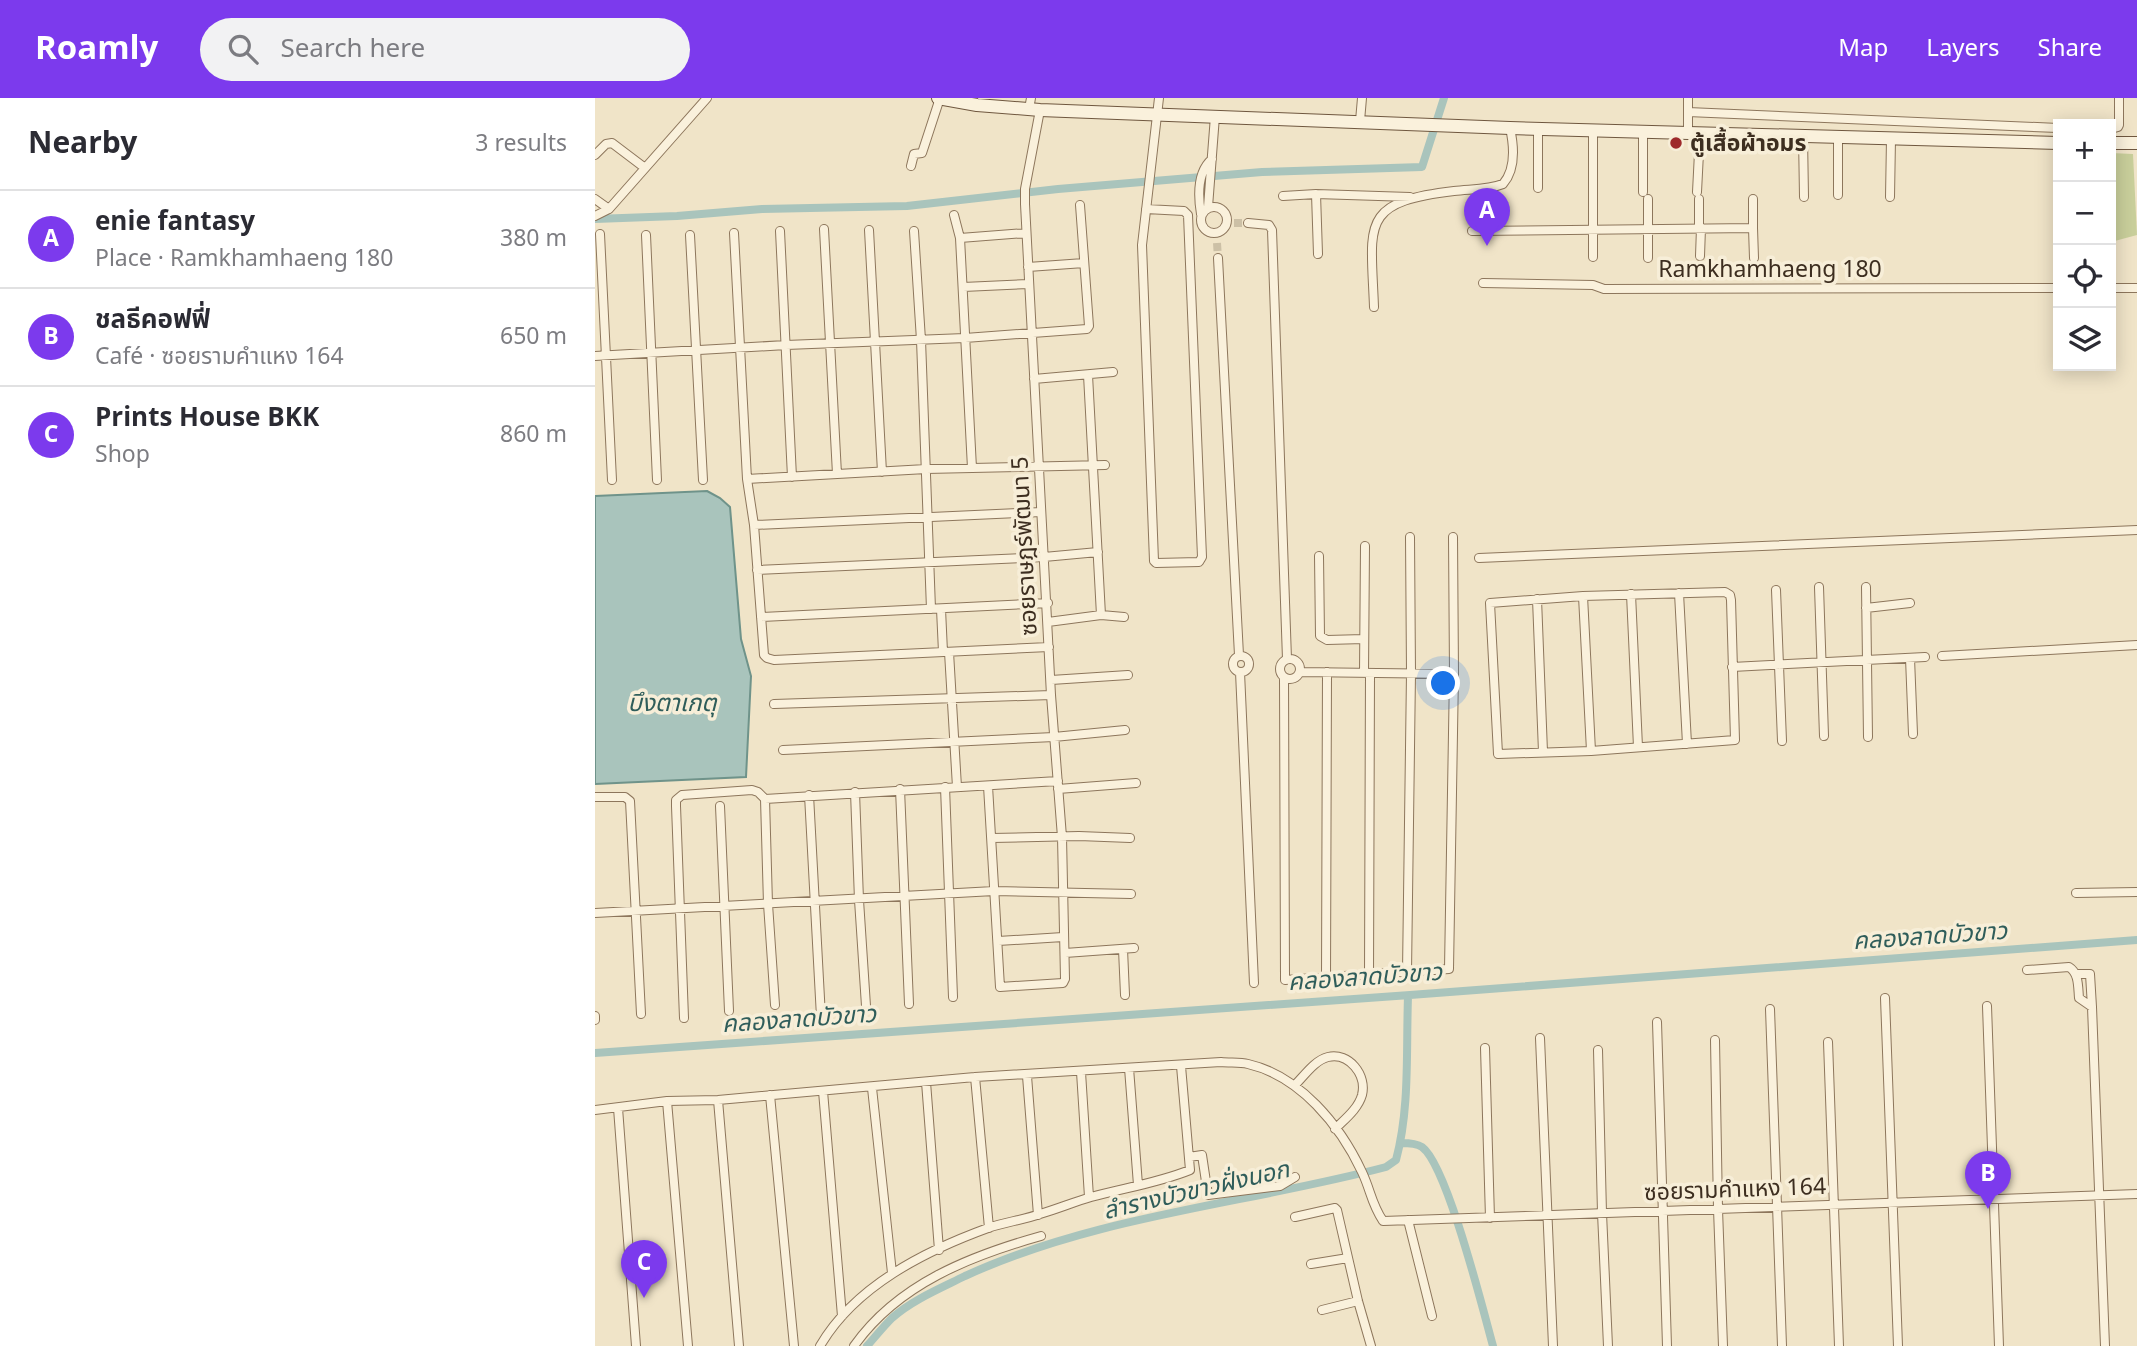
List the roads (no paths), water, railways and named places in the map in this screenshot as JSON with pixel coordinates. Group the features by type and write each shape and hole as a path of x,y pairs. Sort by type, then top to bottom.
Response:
{"street":[{"path":"595,216 609,209 707,98"},
{"path":"911,166 914,154 922,153 939,98 978,105 1033,105 1157,114 1538,129 2053,143"},
{"path":"1146,209 1184,211 1188,215 1202,557 1199,562 1154,561 1142,245 1149,174 1159,98"},
{"path":"1360,121 1362,98"},
{"path":"1688,98 1688,112 1694,133 1700,256"},
{"path":"2116,128 2119,124 2119,98"},
{"name":"ซอยราษฎร์พัฒนา 5","path":"998,941 1000,988 1065,982 1062,837 1051,695 1026,233 1025,189 1033,105"},
{"path":"1688,112 2053,128"},
{"path":"1205,211 1218,206 1226,213 1231,223 1217,233 1207,232 1201,224 1205,211 1199,199 1205,190 1215,116"},
{"path":"1283,196 1316,194 1413,197 1503,184 1511,171 1514,144 1510,128"},
{"path":"2038,142 2039,128"},
{"path":"1538,129 1538,188"},
{"path":"1593,130 1593,257"},
{"path":"1643,131 1649,228 1648,258"},
{"path":"1803,136 1804,197"},
{"path":"1838,138 1838,195"},
{"path":"1890,197 1891,139"},
{"path":"595,155 606,144 612,143 645,168"},
{"path":"2116,143 2137,143"},
{"path":"1316,194 1318,254"},
{"path":"1374,307 1372,235 1385,210 1413,197"},
{"path":"595,199 609,209"},
{"path":"1753,200 1754,258"},
{"path":"595,356 786,345 876,343 1088,329 1080,205"},
{"path":"954,215 960,238 972,468"},
{"path":"1248,223 1265,223 1272,230 1287,659"},
{"path":"1472,231 1753,228"},
{"path":"824,229 837,474"},
{"path":"869,230 882,472"},
{"path":"780,231 792,477"},
{"path":"914,231 931,609"},
{"path":"734,233 747,478 754,525 764,655 770,660 1049,647"},
{"path":"960,238 1026,233"},
{"path":"1217,233 1217,243"},
{"path":"600,234 612,480"},
{"path":"646,235 657,480"},
{"path":"690,235 703,480"},
{"path":"1218,258 1239,655 1248,660 1249,666 1246,671 1240,673 1254,983"},
{"path":"1028,267 1084,262"},
{"name":"Ramkhamhaeng 180","path":"1483,283 1593,285 1604,289 2053,288"},
{"path":"963,287 1028,284"},
{"path":"2116,288 2137,288"},
{"path":"1034,379 1113,372"},
{"path":"1088,374 1101,615"},
{"path":"747,478 926,469 1105,465"},
{"path":"754,525 1041,512"},
{"path":"1479,558 2137,530"},
{"path":"1407,972 1410,537"},
{"path":"1284,678 1297,678 1300,672 1297,661 1287,659 1279,668 1284,678 1285,981 1447,969 1450,966 1453,537"},
{"path":"1365,547 1369,975"},
{"path":"757,570 1044,557 1098,552"},
{"path":"1319,555 1320,636 1327,640 1364,639"},
{"path":"1819,587 1825,736"},
{"path":"1866,587 1868,737"},
{"path":"1776,590 1782,741"},
{"path":"1725,592 1730,595 1735,740 1591,751 1497,754 1490,603 1679,593 1725,592"},
{"path":"1679,593 1687,744"},
{"path":"1630,594 1638,747"},
{"path":"1583,596 1591,751"},
{"path":"1537,599 1543,752"},
{"path":"761,617 1048,603"},
{"path":"1866,608 1910,603"},
{"path":"941,609 952,699 957,787"},
{"path":"1048,622 1101,615 1124,617"},
{"path":"1942,656 2137,645"},
{"path":"1732,667 1925,657"},
{"path":"1910,658 1913,734"},
{"path":"1300,672 1454,674"},
{"path":"1326,979 1327,672"},
{"path":"1051,680 1128,675"},
{"path":"773,704 1051,695"},
{"path":"783,750 1054,737 1125,730"},
{"path":"765,799 900,789 1136,783"},
{"path":"988,786 998,941 1063,937"},
{"path":"944,788 951,894 953,997"},
{"path":"900,789 909,1004"},
{"path":"684,1018 675,806 678,797 753,790 765,799 775,1005"},
{"path":"855,792 866,1006"},
{"path":"809,795 821,1017"},
{"path":"595,797 625,797 630,801 641,1013"},
{"path":"720,806 729,1011"},
{"path":"992,838 1131,838"},
{"path":"595,913 994,891 1131,894"},
{"path":"2076,893 2137,892"},
{"path":"1065,953 1134,948"},
{"path":"1122,949 1125,995"},
{"path":"2028,970 2069,967 2076,974 2079,998 2092,1007"},
{"path":"2076,974 2090,974 2105,1346"},
{"path":"1885,998 1898,1346"},
{"path":"1987,1006 1999,1346"},
{"path":"1770,1009 1782,1346"},
{"path":"1657,1022 1667,1346"},
{"path":"1540,1038 1553,1346"},
{"path":"1715,1040 1723,1346"},
{"path":"1828,1042 1839,1346"},
{"path":"1485,1048 1490,1217"},
{"path":"1598,1050 1608,1346"},
{"path":"595,1110 667,1101 770,1096 975,1077 1027,1076 1221,1062 1248,1064 1295,1085 1308,1095 1335,1129 1356,1109 1363,1093 1361,1075 1353,1063 1340,1057 1327,1057 1316,1063 1295,1085"},
{"path":"820,1346 842,1316 892,1273 939,1250 989,1228 1089,1198 1164,1180 1190,1170 1181,1066"},
{"path":"1129,1068 1138,1185"},
{"path":"1081,1072 1089,1198"},
{"path":"1027,1076 1038,1215"},
{"path":"975,1077 989,1228"},
{"path":"926,1082 939,1250"},
{"path":"872,1088 892,1273"},
{"path":"823,1091 842,1316"},
{"path":"770,1096 794,1346"},
{"path":"718,1100 739,1346"},
{"path":"667,1101 688,1346"},
{"path":"618,1108 636,1346"},
{"name":"ซอยรามคำแหง 164","path":"1335,1129 1363,1174 1372,1205 1383,1221 2137,1194"},
{"path":"1189,1157 1202,1155 1209,1195 1280,1186 1295,1177"},
{"path":"1295,1217 1336,1209 1371,1346"},
{"path":"1408,1220 1432,1316"},
{"path":"854,1346 889,1306 933,1276 1003,1247 1041,1236"},
{"path":"1311,1264 1348,1258"},
{"path":"1322,1310 1358,1301"}],"water":[{"name":"บึงตาเกตุ","path":"707,491 730,507 741,639 751,676 746,777 595,784 595,496"}],"waterway":[{"path":"595,219 762,209 907,206 1058,189 1262,172 1422,167 1444,98"},
{"name":"คลองลาดบัวขาว","path":"595,1053 2137,940"},
{"name":"ลำรางบัวขาวฝั่งนอก","path":"867,1346 892,1318 918,1300 965,1276 1016,1255 1120,1224 1386,1167 1396,1160 1403,1120 1408,997"},
{"path":"1401,1143 1422,1147 1432,1159 1442,1181 1473,1272 1493,1346"}],"tunnel":[{"path":"1234,223 1248,223"},
{"path":"1217,243 1218,258"}],"place":[{"name":"ตู้เสื้อผ้าอมร","path":"1676,143"},
{"name":"enie fantasy","path":"1487,246"},
{"name":"ชลธีคอฟฟี่","path":"1988,1209"},
{"name":"Prints House BKK","path":"644,1298"}]}
